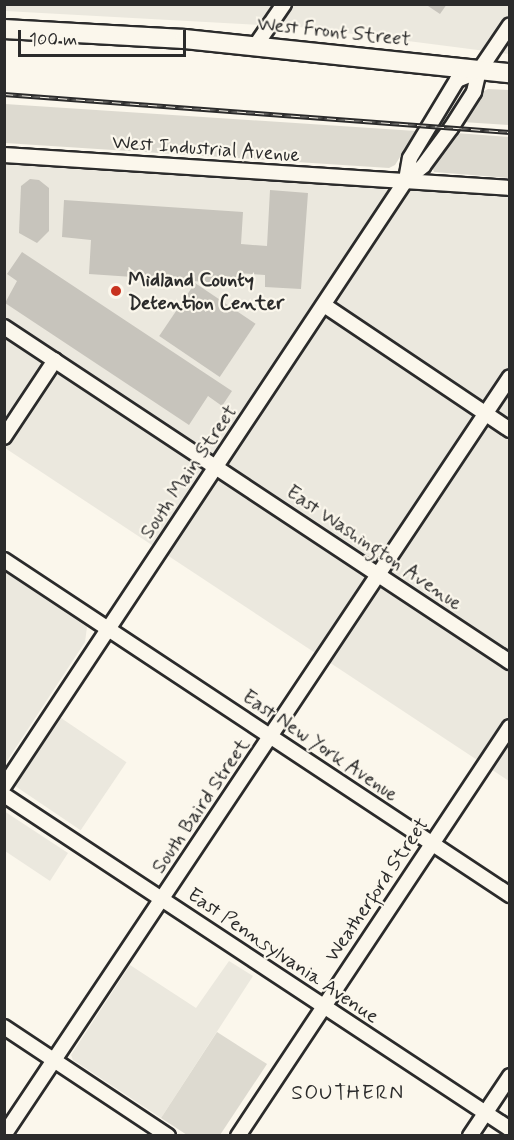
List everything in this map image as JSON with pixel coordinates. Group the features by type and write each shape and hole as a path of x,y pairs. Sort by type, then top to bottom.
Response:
{"main road":[{"name":"West Front Street","path":"4,29 256,45 510,73"}],"street":[{"path":"256,45 284,4"},
{"name":"South Main Street","path":"4,786 406,180 423,166 451,128 474,92 479,71 510,25"},
{"name":"South Main Street","path":"406,180 410,158 457,80 479,71"},
{"name":"West Industrial Avenue","path":"4,155 503,188"},
{"path":"503,188 510,195"},
{"path":"324,305 510,430"},
{"name":"East Washington Avenue","path":"4,327 510,662"},
{"path":"4,437 55,360"},
{"name":"South Baird Street","path":"4,1136 510,377"},
{"name":"East New York Avenue","path":"4,560 510,895"},
{"name":"Weatherford Street","path":"238,1136 510,726"},
{"name":"East Pennsylvania Avenue","path":"4,795 510,1129"},
{"path":"4,1027 168,1136"},
{"path":"470,1136 510,1076"}],"shaded area":[{"path":"4,5 509,5 509,54 299,27 5,11"},
{"path":"488,89 509,90 509,125 462,122 482,92"},
{"path":"4,104 416,131 395,165 389,168 5,143"},
{"path":"456,133 509,137 509,178 434,172 432,166"},
{"path":"4,152 509,186 509,781 5,448"},
{"path":"5,572 87,627 85,642 5,764"},
{"path":"61,718 126,762 81,830 15,786"},
{"path":"4,811 68,853 50,881 5,851"},
{"path":"229,961 253,976 161,1118 73,1060 71,1055 130,965 196,1008"},
{"path":"217,1032 267,1064 220,1135 187,1135 161,1118"}],"building":[{"path":"425,4 447,4 440,14"},
{"path":"30,179 39,180 49,188 49,231 37,243 19,233 21,186"},
{"path":"270,190 308,193 301,289 265,287 265,275 237,273 236,284 89,274 91,240 62,237 64,200 243,212 241,244 267,246"},
{"path":"22,252 232,391 222,406 208,396 189,425 5,303 17,281 7,274"},
{"path":"195,283 256,324 220,377 159,336"}],"railway":[{"path":"4,94 510,132"}],"place":[{"name":"Midland County Detention Center","path":"116,291"}],"district":[{"name":"SOUTHERN","path":"348,1093"}]}
